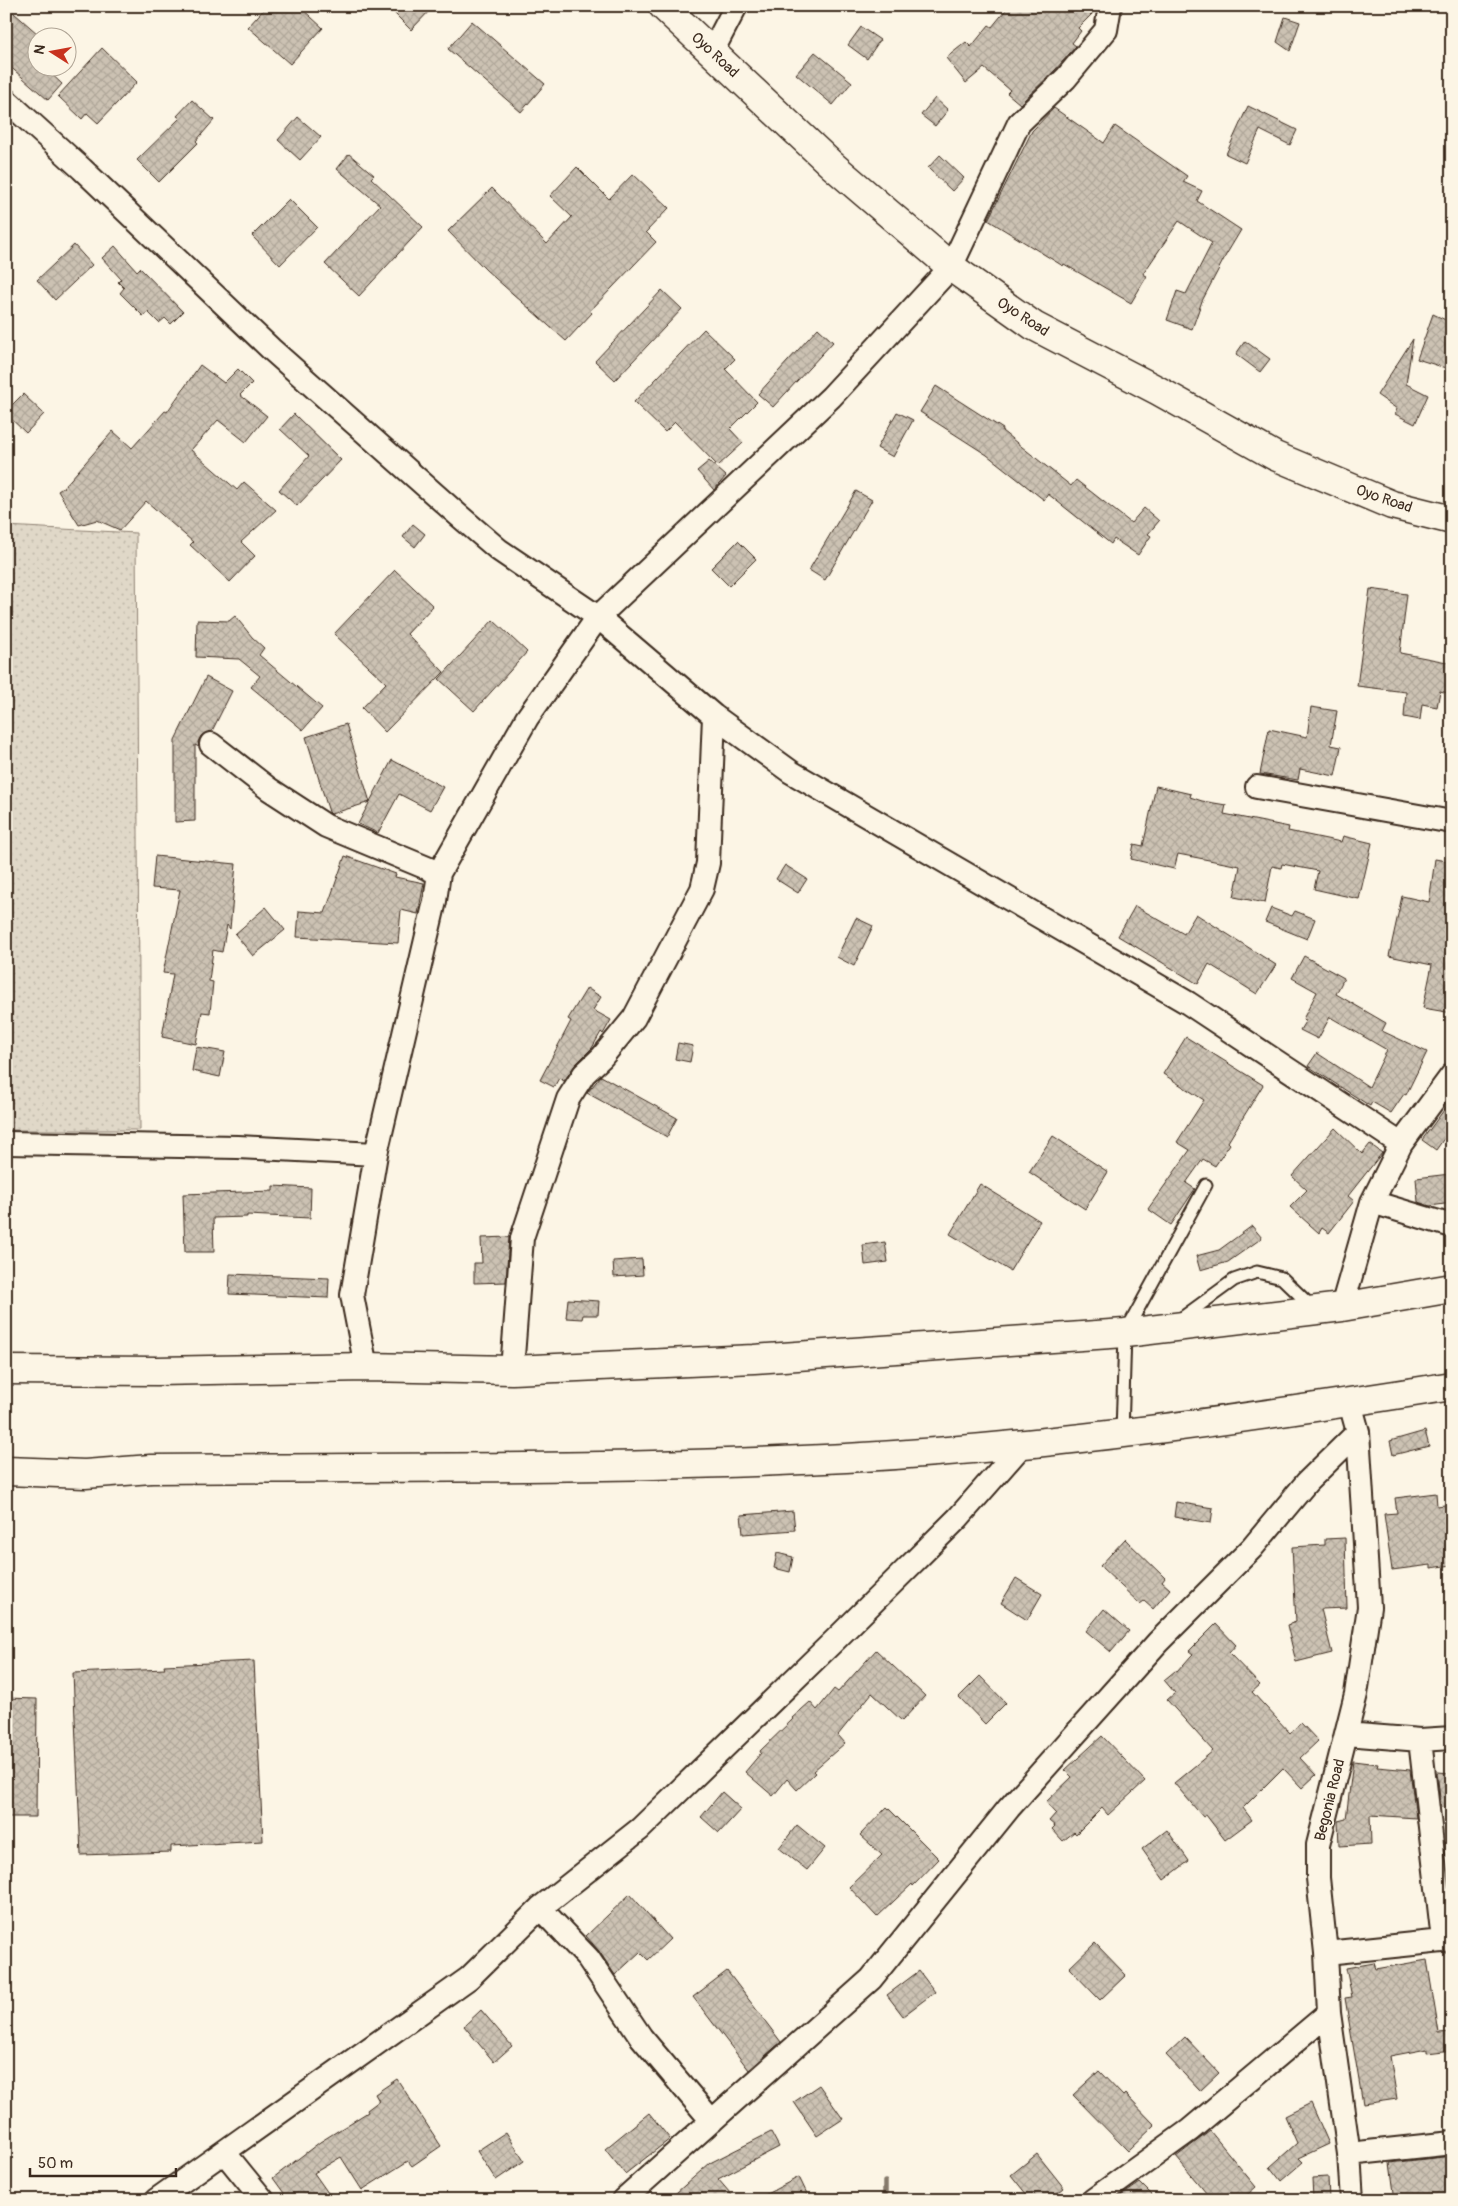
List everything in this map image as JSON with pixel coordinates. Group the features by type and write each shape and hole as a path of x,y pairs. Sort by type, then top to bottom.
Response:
{"highway":[{"name":"Oyo Road","path":"663,6 832,165 951,267 1034,326 1156,390 1275,456 1392,505 1452,520"},
{"path":"6,1370 158,1371 366,1367 512,1370 754,1359 1125,1332 1342,1307 1452,1288"},
{"path":"6,1471 85,1474 151,1469 558,1467 847,1458 1122,1434 1350,1403 1452,1386"}],"street":[{"path":"712,52 736,6"},
{"path":"366,1367 352,1295 376,1154 439,873 527,718 598,617 831,396 951,267 1019,123 1066,78 1106,30 1110,6"},
{"path":"6,100 82,169 271,349 457,514 499,550 598,617 714,716 791,772 1188,1003 1401,1144"},
{"path":"512,1370 522,1238 568,1099 584,1074 602,1057 634,1018 702,889 708,863 714,716"},
{"path":"211,744 269,788 326,826 439,873"},
{"path":"1257,787 1452,822"},
{"path":"1342,1307 1372,1202 1401,1144 1452,1076"},
{"path":"6,1143 238,1147 376,1154"},
{"path":"1372,1202 1452,1226"},
{"name":"Begonia Road","path":"1350,1403 1358,1432 1369,1608 1356,1694 1318,1845 1318,1878 1326,1953 1329,2013 1349,2154 1352,2200"},
{"path":"623,2200 871,1979 1016,1801 1158,1642 1252,1548 1307,1482 1358,1432"},
{"path":"156,2200 469,1978 540,1908 640,1828 938,1538 1023,1444"},
{"path":"1346,1734 1420,1740 1452,1738"},
{"path":"1326,1953 1447,1940 1420,1740"},
{"path":"540,1908 588,1958 641,2037 712,2120"},
{"path":"1093,2200 1190,2130 1329,2013"},
{"path":"1349,2154 1452,2142"},
{"path":"224,2152 263,2200"}],"lane":[{"path":"1122,1434 1125,1332 1206,1185"},
{"path":"1170,1327 1234,1280 1257,1272 1282,1278 1314,1310"}],"shaded area":[{"path":"6,526 136,533 140,1130 6,1130"}],"building":[{"path":"6,6 31,28 28,28 28,78 56,78 62,84 48,100 6,63"},
{"path":"267,6 299,6 323,28 290,64 248,27"},
{"path":"387,6 434,6 411,30"},
{"path":"1009,6 1097,6 1096,10 1078,28 1081,31 1072,43 1076,46 1056,69 1020,104 1007,93 1010,90 984,68 966,83 946,58 966,42 971,47 989,25 992,27"},
{"path":"1285,17 1300,22 1290,51 1277,42"},
{"path":"472,21 545,84 521,112 448,49"},
{"path":"861,27 880,40 867,59 848,45"},
{"path":"102,48 137,82 98,123 87,113 82,119 58,96 74,78 78,78 78,74"},
{"path":"815,52 852,82 833,105 796,74"},
{"path":"935,98 948,110 935,126 921,115"},
{"path":"192,100 214,120 196,141 198,143 159,182 137,160 180,118 177,116"},
{"path":"1248,106 1297,130 1290,145 1260,130 1245,163 1226,154"},
{"path":"1054,108 1104,143 1115,126 1187,176 1183,182 1202,191 1197,201 1241,230 1202,301 1192,329 1167,320 1177,291 1186,294 1212,243 1179,221 1143,274 1147,276 1131,303 1064,264 1063,266 988,220 1032,131"},
{"path":"298,117 321,137 300,160 278,140"},
{"path":"349,154 374,175 371,178 423,227 359,296 325,264 380,205 337,169"},
{"path":"940,155 964,178 952,191 928,168"},
{"path":"577,167 609,199 633,174 669,208 646,232 656,242 590,311 592,313 566,341 486,270 448,231 492,188 547,244 572,217 550,196"},
{"path":"289,199 317,227 280,265 252,236"},
{"path":"74,245 92,265 55,300 37,280"},
{"path":"115,246 137,271 140,268 183,312 171,324 165,318 159,323 148,312 143,316 120,293 124,288 118,282 121,279 102,258"},
{"path":"662,290 682,309 615,380 595,361"},
{"path":"1433,314 1452,323 1452,370 1417,359"},
{"path":"818,328 833,342 773,407 758,394"},
{"path":"704,329 735,359 725,369 757,402 730,429 743,443 718,466 675,422 665,432 634,402"},
{"path":"1413,339 1406,384 1428,395 1415,424 1395,414 1397,409 1377,395"},
{"path":"1245,341 1270,359 1260,372 1236,354"},
{"path":"200,365 224,383 238,369 252,383 240,395 267,416 246,442 218,420 191,450 237,490 244,482 276,510 241,542 255,556 230,582 190,545 193,542 146,501 120,530 97,520 79,525 58,491 64,487 113,431 132,448 165,411 167,412"},
{"path":"936,386 1003,429 1002,431 1071,486 1076,480 1131,523 1144,508 1159,521 1148,534 1151,536 1138,555 1114,539 1111,544 1048,494 1044,500 987,455 920,412"},
{"path":"23,394 44,414 26,433 6,414 6,411"},
{"path":"897,412 913,420 893,457 877,448"},
{"path":"294,414 341,460 297,506 279,490 309,456 280,429"},
{"path":"709,461 726,476 714,490 697,471"},
{"path":"856,491 872,500 825,580 809,570"},
{"path":"413,524 425,534 415,547 403,537"},
{"path":"738,541 756,559 729,586 711,568"},
{"path":"395,570 433,606 407,634 444,672 385,732 362,708 386,683 334,634"},
{"path":"1370,589 1407,594 1400,653 1452,663 1452,694 1440,691 1437,707 1422,704 1420,720 1404,717 1406,692 1357,686"},
{"path":"235,616 252,637 264,648 259,655 322,708 303,730 251,687 260,676 239,659 196,657 197,620 229,621"},
{"path":"493,620 527,652 474,711 439,679"},
{"path":"206,677 232,691 212,731 201,736 198,742 199,747 195,745 195,821 175,822 175,740"},
{"path":"1311,707 1337,711 1331,745 1341,747 1335,776 1300,769 1298,780 1260,774 1269,729 1307,737"},
{"path":"346,724 370,802 331,814 306,737"},
{"path":"392,760 443,787 430,810 399,794 378,833 358,824"},
{"path":"1156,786 1191,794 1190,797 1202,801 1226,805 1224,814 1289,827 1288,831 1341,842 1343,836 1372,843 1359,899 1314,889 1318,871 1282,864 1281,868 1272,866 1265,903 1234,897 1240,866 1178,854 1174,869 1131,859 1134,844 1143,846"},
{"path":"155,856 236,864 230,929 227,925 222,952 213,950 209,981 213,982 210,1013 202,1012 196,1044 162,1037 173,974 163,973 180,890 152,888"},
{"path":"345,856 396,874 395,877 424,883 418,914 401,910 398,943 297,937 299,911 325,913"},
{"path":"1435,859 1452,862 1452,1013 1423,1008 1432,965 1389,956 1402,896 1429,902"},
{"path":"785,865 807,879 798,893 776,879"},
{"path":"1135,906 1184,934 1196,914 1276,965 1257,994 1209,964 1198,984 1118,936"},
{"path":"266,907 285,930 253,956 235,934"},
{"path":"1271,908 1292,916 1295,911 1315,919 1307,939 1265,922"},
{"path":"856,918 873,926 854,966 837,957"},
{"path":"1304,956 1344,978 1336,994 1386,1023 1382,1031 1427,1052 1406,1095 1404,1094 1391,1113 1372,1102 1370,1106 1308,1066 1317,1053 1369,1087 1387,1050 1330,1017 1318,1039 1300,1030 1306,1020 1303,1019 1317,992 1292,978"},
{"path":"587,988 601,997 593,1010 611,1020 603,1034 601,1032 592,1048 575,1065 564,1081 559,1078 554,1087 540,1080 571,1021 568,1019"},
{"path":"1186,1037 1263,1085 1228,1142 1230,1144 1215,1166 1203,1159 1186,1183 1195,1189 1171,1225 1148,1209 1190,1150 1177,1142 1204,1100 1163,1074"},
{"path":"678,1043 693,1046 690,1062 675,1059"},
{"path":"196,1047 225,1052 220,1077 192,1071"},
{"path":"601,1076 677,1118 667,1137 587,1093"},
{"path":"1452,1099 1452,1127 1436,1150 1422,1140"},
{"path":"1335,1128 1362,1154 1370,1144 1382,1153 1348,1196 1354,1201 1329,1233 1322,1228 1319,1233 1290,1207 1307,1190 1292,1176"},
{"path":"1053,1136 1108,1172 1085,1209 1029,1172"},
{"path":"1450,1174 1452,1203 1430,1206 1418,1202 1416,1178"},
{"path":"980,1184 1040,1221 1010,1271 950,1234"},
{"path":"273,1186 311,1188 310,1218 247,1215 247,1217 213,1218 214,1252 185,1252 183,1194 273,1191"},
{"path":"1252,1226 1262,1238 1228,1262 1200,1270 1196,1256 1219,1250"},
{"path":"509,1237 506,1282 474,1283 474,1263 482,1263 481,1238"},
{"path":"885,1242 888,1262 865,1265 863,1245"},
{"path":"642,1259 643,1275 614,1277 613,1261"},
{"path":"230,1274 329,1278 328,1298 229,1294"},
{"path":"568,1299 599,1301 598,1315 583,1315 582,1319 566,1318"},
{"path":"1425,1431 1429,1446 1393,1455 1390,1441"},
{"path":"1436,1493 1437,1506 1452,1504 1452,1565 1431,1568 1431,1565 1392,1570 1384,1514 1397,1513 1395,1498"},
{"path":"1176,1502 1213,1508 1211,1523 1174,1517"},
{"path":"793,1511 795,1530 743,1534 741,1515"},
{"path":"1345,1538 1347,1608 1321,1609 1332,1653 1296,1662 1287,1625 1296,1622 1292,1547 1325,1545 1325,1539"},
{"path":"1125,1539 1165,1578 1162,1582 1170,1589 1153,1609 1144,1601 1140,1604 1100,1566"},
{"path":"777,1553 793,1557 790,1572 774,1568"},
{"path":"1016,1578 1042,1594 1027,1620 1001,1603"},
{"path":"1104,1609 1129,1631 1111,1652 1086,1631"},
{"path":"1216,1624 1236,1645 1229,1653 1260,1685 1252,1692 1290,1733 1301,1723 1318,1741 1300,1758 1316,1775 1302,1788 1283,1768 1243,1808 1252,1820 1225,1840 1206,1815 1203,1817 1174,1783 1213,1751 1167,1700 1175,1693 1164,1680 1175,1671 1177,1672 1193,1654 1189,1651"},
{"path":"876,1650 925,1696 902,1721 872,1693 838,1735 845,1743 813,1771 815,1773 797,1790 787,1779 773,1796 745,1772 761,1753 760,1751 792,1718 810,1702 817,1710 834,1689 838,1692"},
{"path":"254,1661 263,1841 171,1846 171,1852 81,1855 73,1673 165,1669 164,1665"},
{"path":"980,1676 1006,1703 985,1724 959,1697"},
{"path":"6,1698 37,1699 36,1817 6,1817"},
{"path":"1102,1736 1145,1781 1108,1815 1102,1808 1076,1834 1074,1832 1063,1841 1052,1829 1055,1826 1049,1821 1056,1813 1046,1802 1072,1777 1065,1770"},
{"path":"1353,1761 1378,1764 1377,1767 1410,1770 1416,1818 1370,1815 1371,1844 1339,1846 1338,1821 1346,1819"},
{"path":"1437,1772 1452,1773 1452,1806 1441,1807"},
{"path":"722,1792 741,1809 719,1833 701,1817"},
{"path":"887,1807 939,1859 913,1886 912,1884 877,1917 849,1887 882,1855 860,1835"},
{"path":"797,1825 825,1848 807,1870 779,1848"},
{"path":"1167,1830 1189,1861 1164,1880 1142,1849"},
{"path":"630,1894 670,1939 648,1960 640,1952 615,1975 586,1936"},
{"path":"1095,1943 1126,1975 1100,2000 1069,1968"},
{"path":"1427,1960 1439,2033 1452,2032 1452,2050 1427,2053 1427,2049 1390,2056 1397,2099 1363,2104 1345,1998 1352,1997 1346,1968 1374,1963 1376,1969"},
{"path":"727,1971 781,2042 749,2070 693,1997"},
{"path":"919,1971 935,1992 903,2016 887,1995"},
{"path":"481,2010 512,2046 494,2062 464,2026"},
{"path":"1185,2037 1219,2073 1200,2091 1166,2055"},
{"path":"1099,2071 1155,2125 1128,2151 1073,2095"},
{"path":"397,2079 441,2146 412,2166 408,2161 362,2190 341,2157 314,2173 333,2200 289,2200 273,2178 320,2142 368,2112 367,2110 379,2101 375,2094"},
{"path":"819,2085 843,2119 817,2136 794,2102"},
{"path":"1311,2103 1329,2144 1299,2158 1303,2162 1281,2181 1270,2167 1297,2143 1285,2116"},
{"path":"649,2113 670,2139 625,2174 605,2149"},
{"path":"1210,2131 1256,2187 1241,2200 1212,2200 1176,2157"},
{"path":"506,2132 524,2161 496,2180 477,2151"},
{"path":"771,2132 779,2147 718,2179 736,2200 668,2200 710,2163"},
{"path":"1037,2154 1064,2188 1049,2200 1031,2200 1011,2175"},
{"path":"1452,2156 1452,2200 1395,2200 1390,2163"},
{"path":"799,2177 810,2200 755,2200"},
{"path":"1328,2177 1329,2200 1313,2200 1312,2178"},
{"path":"1140,2183 1157,2200 1117,2200 1121,2196"}],"waterway":[{"path":"885,2182 885,2200"}]}
